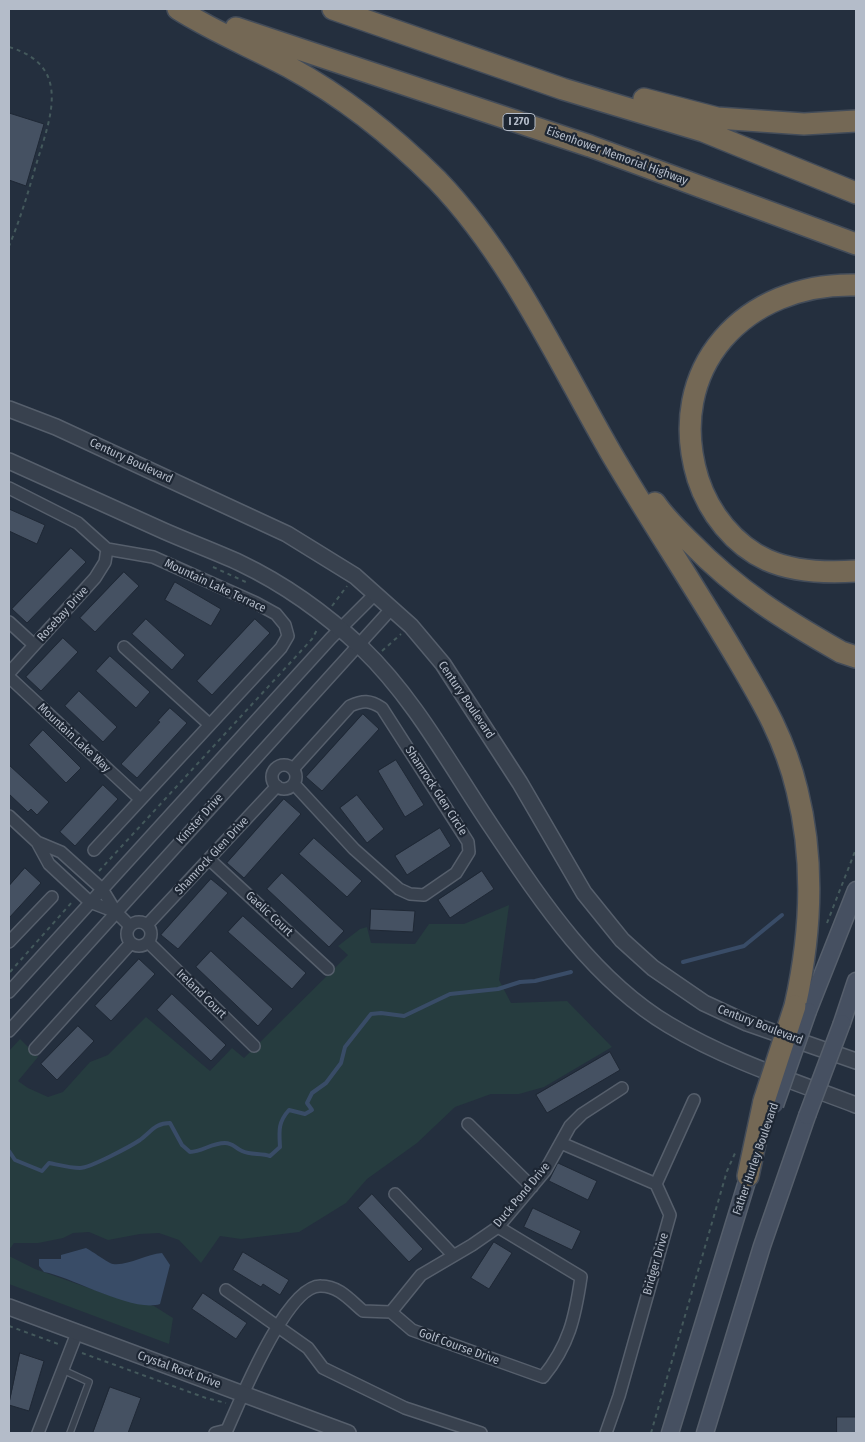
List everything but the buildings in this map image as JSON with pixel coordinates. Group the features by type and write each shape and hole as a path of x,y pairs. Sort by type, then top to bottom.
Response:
{"highway":[{"path":"177,9 212,31 259,51 322,86 398,144 436,180 473,220 506,269 582,398 611,452 709,609 772,717 797,789 804,822 810,878 808,929 802,1009 770,1103 748,1176"},
{"name":"Eisenhower Memorial Highway","path":"177,9 380,74 590,146 856,244"},
{"path":"333,9 563,89 703,131 856,193"},
{"path":"471,57 508,56 605,89 717,118 804,124 856,121"},
{"path":"856,285 833,284 798,291 770,301 740,322 716,347 699,376 691,401 690,428 692,460 700,487 713,514 738,541 767,560 799,569 824,572 856,571"},
{"path":"582,398 664,516 713,566 757,602 834,648 856,657"}],"main road":[{"path":"802,1009 856,890"},
{"path":"705,1433 762,1246 856,981"},
{"name":"Father Hurley Boulevard","path":"670,1433 748,1176"}],"street":[{"name":"Century Boulevard","path":"9,409 56,427 287,534 354,576 411,626 443,664 483,724 584,893 622,940 653,968 704,1003 747,1023 856,1062"},
{"path":"9,461 242,564 292,593 324,616 359,645 403,692 491,826 563,927 597,967 640,1005 667,1024 708,1047 856,1105"},
{"path":"9,488 78,523 107,549"},
{"name":"Rosebay Drive","path":"9,673 94,578 105,562 107,549"},
{"name":"Mountain Lake Terrace","path":"94,850 281,648 288,636 285,625 276,614 256,604 153,558 107,549"},
{"name":"Kinster Drive","path":"9,992 340,629 375,594"},
{"name":"Kinster Drive","path":"9,1031 392,608"},
{"path":"9,622 34,645"},
{"path":"124,647 209,724"},
{"name":"Mountain Lake Way","path":"9,677 140,799"},
{"name":"Shamrock Glen Circle","path":"293,768 350,706 362,701 373,702 382,708 468,842 469,852 456,873 424,894 410,894 398,889 354,849 294,784"},
{"path":"258,754 275,769"},
{"path":"284,765 293,768 297,777 294,784 287,789 277,786 272,779 275,769 284,765"},
{"name":"Shamrock Glen Drive","path":"147,925 277,786"},
{"path":"9,816 37,842 61,852 102,889 116,912 130,926"},
{"path":"37,842 48,864 90,902 116,912"},
{"name":"Gaelic Court","path":"209,859 328,969"},
{"path":"9,942 52,897"},
{"path":"139,922 147,925 151,934 148,942 142,946 131,943 127,936 130,926 139,922"},
{"name":"Ireland Court","path":"148,942 254,1046"},
{"path":"35,1049 131,943"},
{"name":"Duck Pond Drive","path":"391,1312 406,1291 421,1275 472,1245 498,1227 545,1171 570,1126 582,1114 622,1088"},
{"path":"561,1143 656,1184 694,1100"},
{"path":"468,1124 532,1187"},
{"name":"Bridger Drive","path":"606,1433 619,1396 670,1215 656,1184"},
{"path":"395,1194 453,1255"},
{"name":"Golf Course Drive","path":"391,1312 412,1330 543,1377 557,1360 568,1338 576,1316 581,1278 498,1227"},
{"path":"215,1433 228,1432 276,1327 297,1298 308,1288 321,1286 339,1290 362,1312 391,1312"},
{"path":"226,1290 308,1348 323,1368 405,1408 481,1433"},
{"name":"Crystal Rock Drive","path":"9,1308 77,1332 241,1401 348,1433"},
{"path":"38,1433 77,1332"}],"lane":[{"path":"63,1370 89,1382 70,1433"}],"path":[{"path":"9,47 29,55 44,70 52,86 53,102 47,132 27,197 9,246"},
{"path":"324,616 354,576"},
{"path":"374,660 411,626"},
{"path":"825,928 856,849"},
{"path":"652,1433 728,1171 737,1147"},
{"path":"9,1326 198,1395 241,1401"}],"green space":[{"path":"509,905 499,980 511,1003 567,1001 612,1047 544,1087 519,1094 491,1094 455,1107 417,1143 367,1179 346,1203 299,1232 241,1239 220,1236 201,1263 179,1240 159,1233 140,1234 108,1240 89,1232 73,1233 63,1238 38,1243 14,1243 9,1250 9,1051 20,1039 38,1057 18,1081 48,1097 63,1092 90,1062 108,1055 146,1017 210,1071 232,1048 244,1058 348,955 338,946 360,929 367,927 371,943 415,944 429,924 464,924"},
{"path":"9,1256 35,1269 114,1297 154,1306 173,1318 169,1344 9,1284"}],"water":[{"path":"86,1248 113,1264 125,1263 162,1253 170,1265 160,1304 134,1304 44,1272 39,1266 39,1259 61,1259 61,1255"}],"waterway":[{"path":"683,962 744,946 782,915"},
{"path":"9,1151 15,1160 42,1171 49,1163 80,1168 128,1147 157,1126 170,1123 182,1145 190,1152 199,1151 215,1144 228,1143 245,1152 270,1156 280,1147 280,1127 285,1114 289,1110 305,1114 312,1110 307,1103 312,1093 326,1083 341,1063 345,1047 371,1014 381,1013 404,1016 450,994 498,989 520,982 535,981 571,972"}]}
